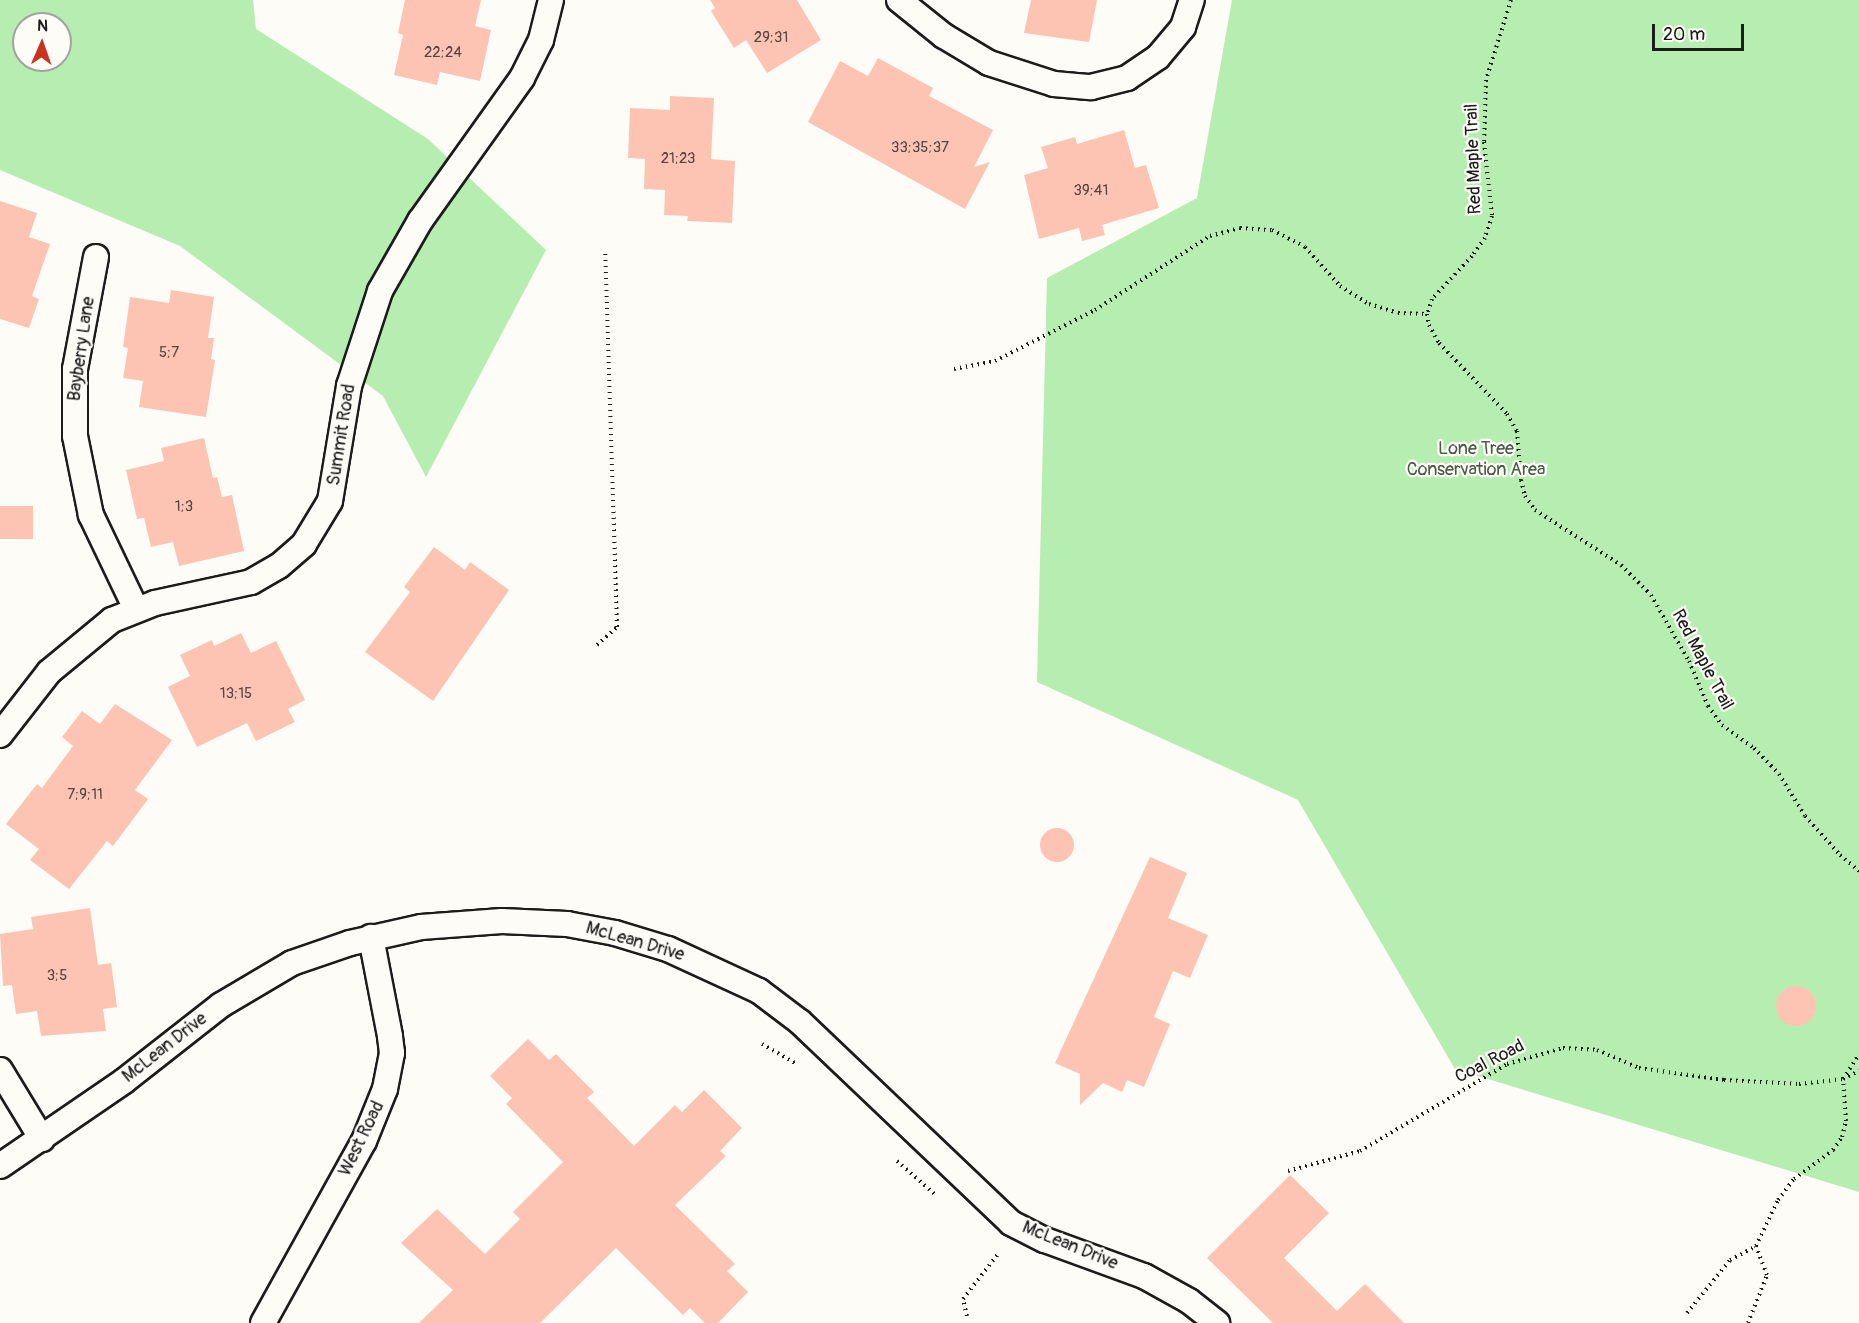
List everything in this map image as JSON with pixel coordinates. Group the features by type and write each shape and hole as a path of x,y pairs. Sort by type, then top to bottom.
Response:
{"street":[{"name":"Summit Road","path":"0,735 33,689 64,657 112,620 136,609 251,582 279,566 304,544 324,516 335,483 345,405 362,341 380,291 407,242 482,139 532,59 550,0"},
{"path":"899,0 944,36 989,63 1034,80 1091,87 1126,78 1158,57 1183,27 1192,0"},
{"name":"Bayberry Lane","path":"96,257 75,369 75,436 91,515 136,609"},
{"name":"McLean Drive","path":"2,1159 42,1138 258,980 313,954 371,937 446,924 558,923 639,940 720,970 759,991 800,1023 1011,1222 1045,1240 1144,1276 1189,1301 1217,1323"},
{"name":"West Road","path":"263,1323 364,1141 385,1089 391,1044 371,937"},
{"path":"0,1070 42,1138"}],"path":[{"name":"Red Maple Trail","path":"1511,0 1486,80 1484,142 1492,216 1485,238 1444,283 1427,314 1439,343 1507,414 1517,431 1525,496 1535,510 1621,565 1651,595 1689,661 1708,706 1722,725 1754,748 1779,774 1805,816 1840,855 1859,871"},
{"path":"954,369 1005,356 1095,310 1210,236 1240,228 1272,230 1305,247 1340,286 1369,304 1398,313 1427,314"},
{"path":"597,645 616,627 605,249"},
{"path":"762,1044 796,1064"},
{"name":"Coal Road","path":"1288,1171 1360,1151 1507,1064 1563,1048 1597,1050 1639,1068 1724,1080 1799,1084 1843,1079 1859,1071"},
{"path":"1687,1312 1730,1260 1756,1245 1778,1200 1794,1179 1833,1150 1842,1137 1846,1121 1843,1079 1859,1054"},
{"path":"897,1161 937,1196"},
{"path":"1748,1323 1767,1275 1756,1245"},
{"path":"967,1316 963,1299 998,1254"}],"green space":[{"path":"0,0 253,0 256,29 428,139 546,250 426,477 383,396 180,246 0,170"},
{"name":"Lone Tree Conservation Area","path":"1232,0 1859,0 1859,1192 1455,1069 1298,800 1037,682 1047,278 1197,198"}],"building":[{"path":"405,0 481,0 475,26 491,30 480,81 440,72 437,85 394,75 403,35 398,33"},
{"path":"710,0 797,0 821,40 767,73 746,40 734,48 711,11 715,8"},
{"path":"1031,0 1097,0 1089,42 1024,33"},
{"path":"878,58 933,88 929,96 993,130 974,167 990,162 965,209 808,122 840,61 868,76"},
{"path":"670,96 714,98 711,159 735,161 732,223 687,221 688,216 664,215 665,190 644,189 645,159 628,158 630,108 670,110"},
{"path":"1124,130 1135,168 1146,165 1159,208 1102,225 1105,235 1082,241 1079,228 1039,239 1024,175 1048,168 1041,147 1075,137 1077,144"},
{"path":"0,201 37,213 29,237 50,244 32,296 39,299 29,328 0,319"},
{"path":"171,290 214,297 208,338 214,338 211,359 215,360 206,417 139,407 143,381 123,378 128,348 123,347 130,297 169,303"},
{"path":"204,438 213,478 217,477 222,497 232,495 244,551 179,566 173,542 151,547 144,518 137,519 126,470 164,461 161,448"},
{"path":"0,506 33,506 33,539 0,539"},
{"path":"434,547 465,570 470,562 509,590 433,701 365,652 410,592 404,587"},
{"path":"241,633 251,653 276,641 305,700 288,709 295,722 256,741 247,723 197,747 168,687 190,676 180,655 212,640 214,646"},
{"path":"115,704 172,740 135,790 148,799 113,846 107,841 69,889 30,860 39,849 6,824 37,784 42,788 73,746 62,737 82,711 100,724"},
{"path":"1057,828 1069,833 1074,845 1069,857 1057,862 1045,857 1040,845 1045,833"},
{"path":"1150,857 1187,873 1168,918 1208,935 1190,978 1173,971 1154,1017 1170,1024 1144,1087 1127,1080 1122,1092 1103,1083 1080,1105 1080,1074 1055,1063"},
{"path":"90,908 98,965 111,963 117,1007 103,1009 106,1031 41,1036 37,1011 16,1014 12,985 3,986 0,934 33,929 31,917"},
{"path":"1796,986 1810,992 1816,1006 1810,1020 1796,1026 1782,1020 1776,1006 1782,992"},
{"path":"528,1039 549,1060 556,1054 594,1092 587,1098 634,1146 675,1105 682,1112 704,1090 742,1128 720,1151 726,1156 675,1205 735,1264 727,1271 748,1292 718,1323 705,1323 690,1308 683,1315 616,1248 540,1323 419,1323 453,1290 401,1243 437,1209 485,1254 520,1219 513,1212 563,1162 506,1104 512,1098 490,1076"},
{"path":"1290,1175 1329,1213 1284,1258 1337,1311 1365,1284 1404,1323 1273,1323 1207,1258"}]}
